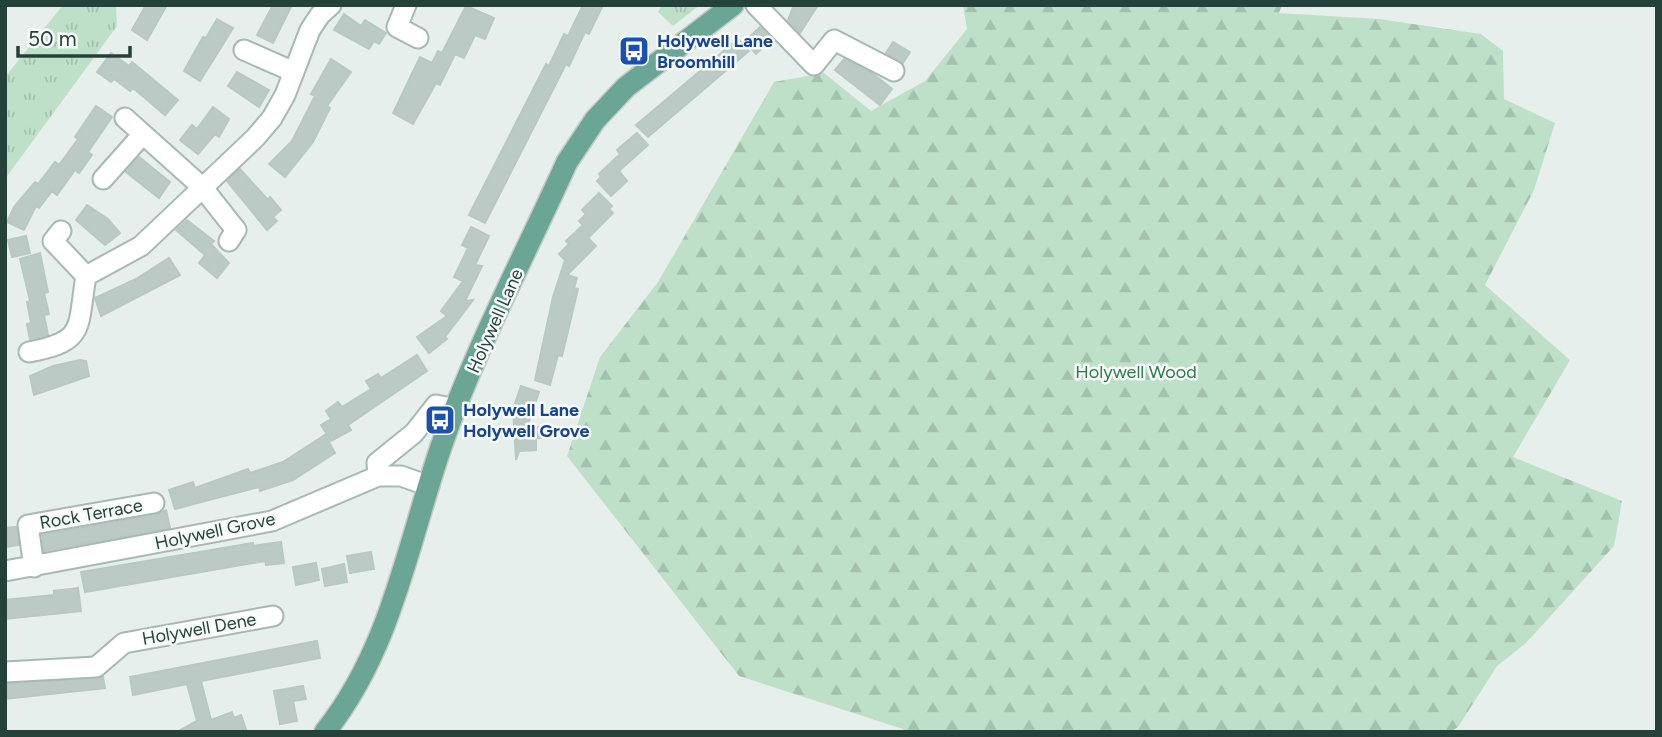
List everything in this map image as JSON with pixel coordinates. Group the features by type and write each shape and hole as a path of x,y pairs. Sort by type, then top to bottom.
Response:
{"main road":[{"name":"Holywell Lane","path":"325,732 365,670 385,627 429,485 456,409 567,162 595,120 626,87 733,5"}],"street":[{"path":"86,276 141,246 272,118 310,30 331,5"},
{"path":"406,5 397,27 418,38"},
{"path":"756,5 814,65 834,40 894,71"},
{"path":"244,50 294,72"},
{"path":"125,118 202,187 236,230 229,241"},
{"path":"103,180 143,134"},
{"path":"61,231 53,241 86,276"},
{"path":"29,352 70,341 76,332 86,276"},
{"path":"379,477 377,463 403,444 436,405 456,409"},
{"name":"Holywell Grove","path":"5,571 272,521 379,477 401,476 429,485"},
{"name":"Rock Terrace","path":"34,567 28,524 153,503"},
{"name":"Holywell Dene","path":"5,672 96,667 124,643 273,616"}],"green space":[{"path":"63,5 116,5 117,26 5,179 5,77"},
{"path":"662,5 700,5 673,26 658,12"},
{"name":"Holywell Wood","path":"963,5 1282,5 1279,13 1379,19 1481,34 1503,51 1504,99 1555,123 1534,190 1485,285 1570,360 1513,457 1622,501 1614,546 1526,643 1497,666 1458,727 1450,732 904,732 903,729 739,676 567,456 600,357 658,282 774,82 824,73 871,111 925,81 967,29"}],"building":[{"path":"146,5 167,5 147,40 132,30"},
{"path":"273,5 292,5 273,43 257,35"},
{"path":"583,5 603,5 589,34 585,32 569,66 566,64 485,223 469,215 546,64 549,66 564,34 568,36"},
{"path":"794,5 818,5 800,33 788,20"},
{"path":"466,6 494,18 485,39 475,35 464,58 455,54 440,85 436,83 413,124 393,113 420,57 432,63 438,51 442,53"},
{"path":"344,14 361,26 365,20 386,33 379,44 374,41 369,49 334,30"},
{"path":"217,19 233,28 200,81 184,71 203,37 206,38"},
{"path":"760,27 772,39 756,54 745,41"},
{"path":"738,39 749,51 648,137 636,125"},
{"path":"893,42 910,52 903,63 886,53"},
{"path":"111,53 129,66 132,62 178,100 165,115 133,88 130,91 114,79 111,82 97,72"},
{"path":"331,59 351,72 327,106 330,108 313,142 285,177 269,164 292,141 315,96 311,94"},
{"path":"844,59 872,73 892,89 880,105 835,70"},
{"path":"237,72 269,90 259,107 228,86"},
{"path":"96,106 112,117 88,152 92,155 79,173 75,170 57,195 52,191 39,208 36,206 24,230 7,222 14,207 35,182 38,184 55,162 59,165 78,139 75,137"},
{"path":"213,107 229,119 219,137 215,134 198,154 180,140 192,125 197,129"},
{"path":"637,133 648,145 619,171 627,181 611,196 597,181 601,177 599,174 620,154 617,150"},
{"path":"139,157 170,182 159,198 126,172"},
{"path":"240,169 268,200 270,197 281,210 273,217 277,221 267,230 227,181"},
{"path":"599,193 612,206 609,209 613,213 588,238 596,246 567,275 577,278 574,288 578,289 562,356 558,355 550,385 535,380 553,297 565,260 559,254 569,244 566,241 583,225 579,221 586,214 582,210"},
{"path":"87,205 108,219 120,233 105,245 76,220"},
{"path":"187,220 214,241 211,244 229,263 217,278 199,263 205,255 176,230"},
{"path":"471,227 489,236 475,265 482,266 465,301 473,300 445,337 447,339 429,353 417,337 447,316 441,311 463,281 454,277 468,248 462,245"},
{"path":"26,236 30,253 12,257 8,240"},
{"path":"40,253 48,292 44,293 49,314 44,315 48,335 30,339 27,324 31,323 27,302 30,301 20,259"},
{"path":"169,258 180,275 101,316 95,298 136,279"},
{"path":"417,355 427,371 348,425 351,430 331,441 321,425 331,419 326,411 338,402 342,407 371,389 366,381 378,374 381,378"},
{"path":"86,361 89,376 34,395 30,376 53,366"},
{"path":"521,386 539,392 527,427 540,427 541,438 536,438 536,450 519,451 516,460 513,409"},
{"path":"325,435 335,453 293,480 260,491 259,487 175,509 169,490 193,482 195,488 248,469 250,473 283,462"},
{"path":"166,510 170,528 44,551 42,535 156,515"},
{"path":"16,527 19,545 5,547 5,528"},
{"path":"281,542 284,563 266,565 265,561 85,592 81,572 253,543 253,546"},
{"path":"371,552 374,569 350,573 347,556"},
{"path":"316,563 319,580 296,585 293,567"},
{"path":"344,564 347,582 325,586 322,569"},
{"path":"78,588 81,611 5,619 5,600 54,595 54,591"},
{"path":"317,641 320,658 201,681 211,720 232,712 234,718 241,715 247,732 177,732 197,721 187,684 133,695 130,677"},
{"path":"103,677 105,688 5,699 5,684"},
{"path":"303,686 306,699 293,701 297,721 280,724 274,691"}],"place":[{"name":"Holywell Lane Broomhill","path":"634,51"},
{"name":"Holywell Lane Holywell Grove","path":"440,420"}]}
